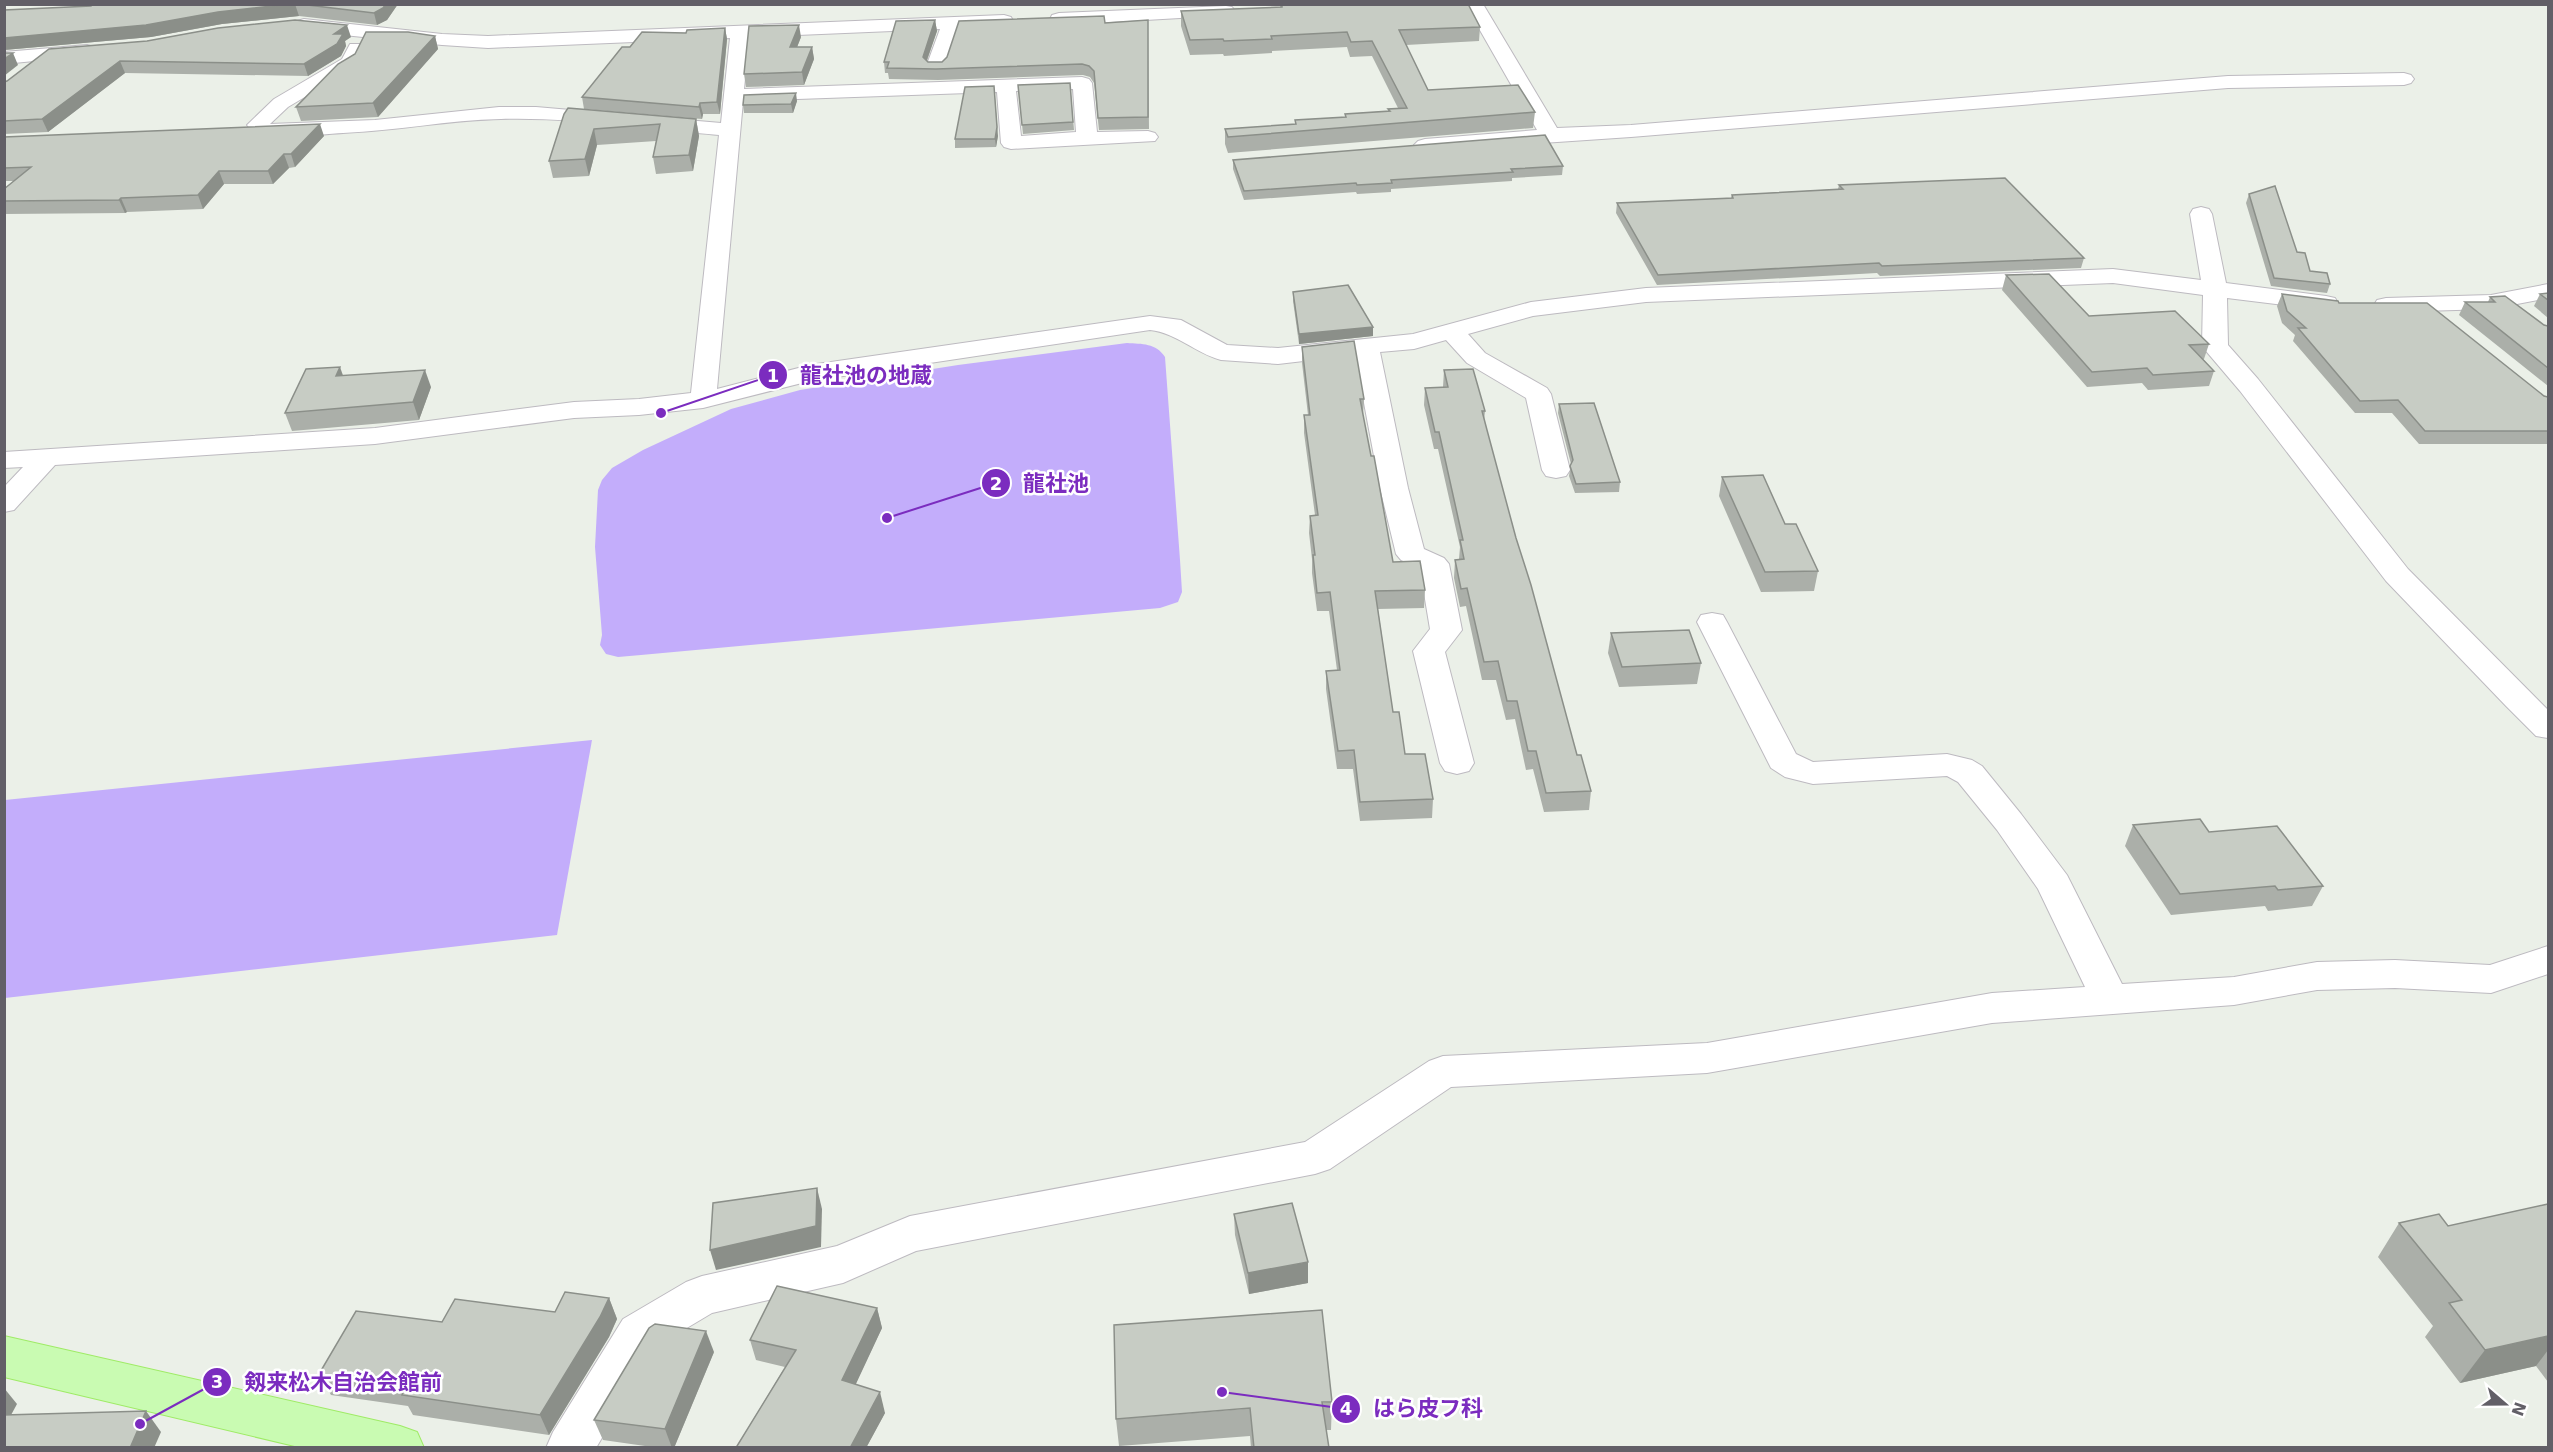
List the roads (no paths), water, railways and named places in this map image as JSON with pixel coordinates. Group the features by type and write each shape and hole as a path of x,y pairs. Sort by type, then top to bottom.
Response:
{"main road":[{"path":"4,1356 400,1448"}],"street":[{"path":"1474,4 1550,135"},
{"path":"1045,19 1247,10"},
{"path":"288,26 299,24 440,41 488,42 1022,20"},
{"path":"936,67 951,23"},
{"path":"268,130 257,124 281,103 350,62 355,55 359,40 367,31"},
{"path":"703,400 740,32"},
{"path":"4,58 108,49"},
{"path":"22,75 47,55"},
{"path":"1407,146 1631,131 2228,82 2404,79"},
{"path":"733,95 1082,83 1087,138"},
{"path":"1006,86 1011,143 1148,137"},
{"path":"234,132 375,126 499,113 536,113 730,130"},
{"path":"2200,214 2215,290 2215,346 2249,385 2397,576 2548,728"},
{"path":"4,460 375,436 574,410 639,407 703,400 810,373 1150,323 1172,325 1221,352 1278,356 1414,341 1531,309 1646,295 1701,292 2113,276 2215,290 2354,304 2429,306 2548,291"},
{"path":"2506,298 2531,318"},
{"path":"2429,306 2457,328"},
{"path":"1451,331 1476,358 1538,394 1556,470"},
{"path":"1366,346 1394,488 1411,554 1434,564 1446,630 1429,651 1457,763"},
{"path":"4,504 47,458"},
{"path":"1712,622 1783,760 1789,766 1801,772 1813,773 1947,765 1960,768 1970,774 2009,822 2054,884 2111,1000"},
{"path":"570,1448 639,1333 702,1296 843,1264 910,1234 1315,1156 1443,1072 1707,1058 1992,1008 2234,991 2317,976 2395,974 2492,980 2548,960"}],"place":[{"name":"龍社池の地蔵","path":"661,413"},
{"name":"龍社池","path":"887,518"},
{"name":"はら皮フ科","path":"1222,1392"},
{"name":"剱来松木自治会館前","path":"140,1424"}]}
